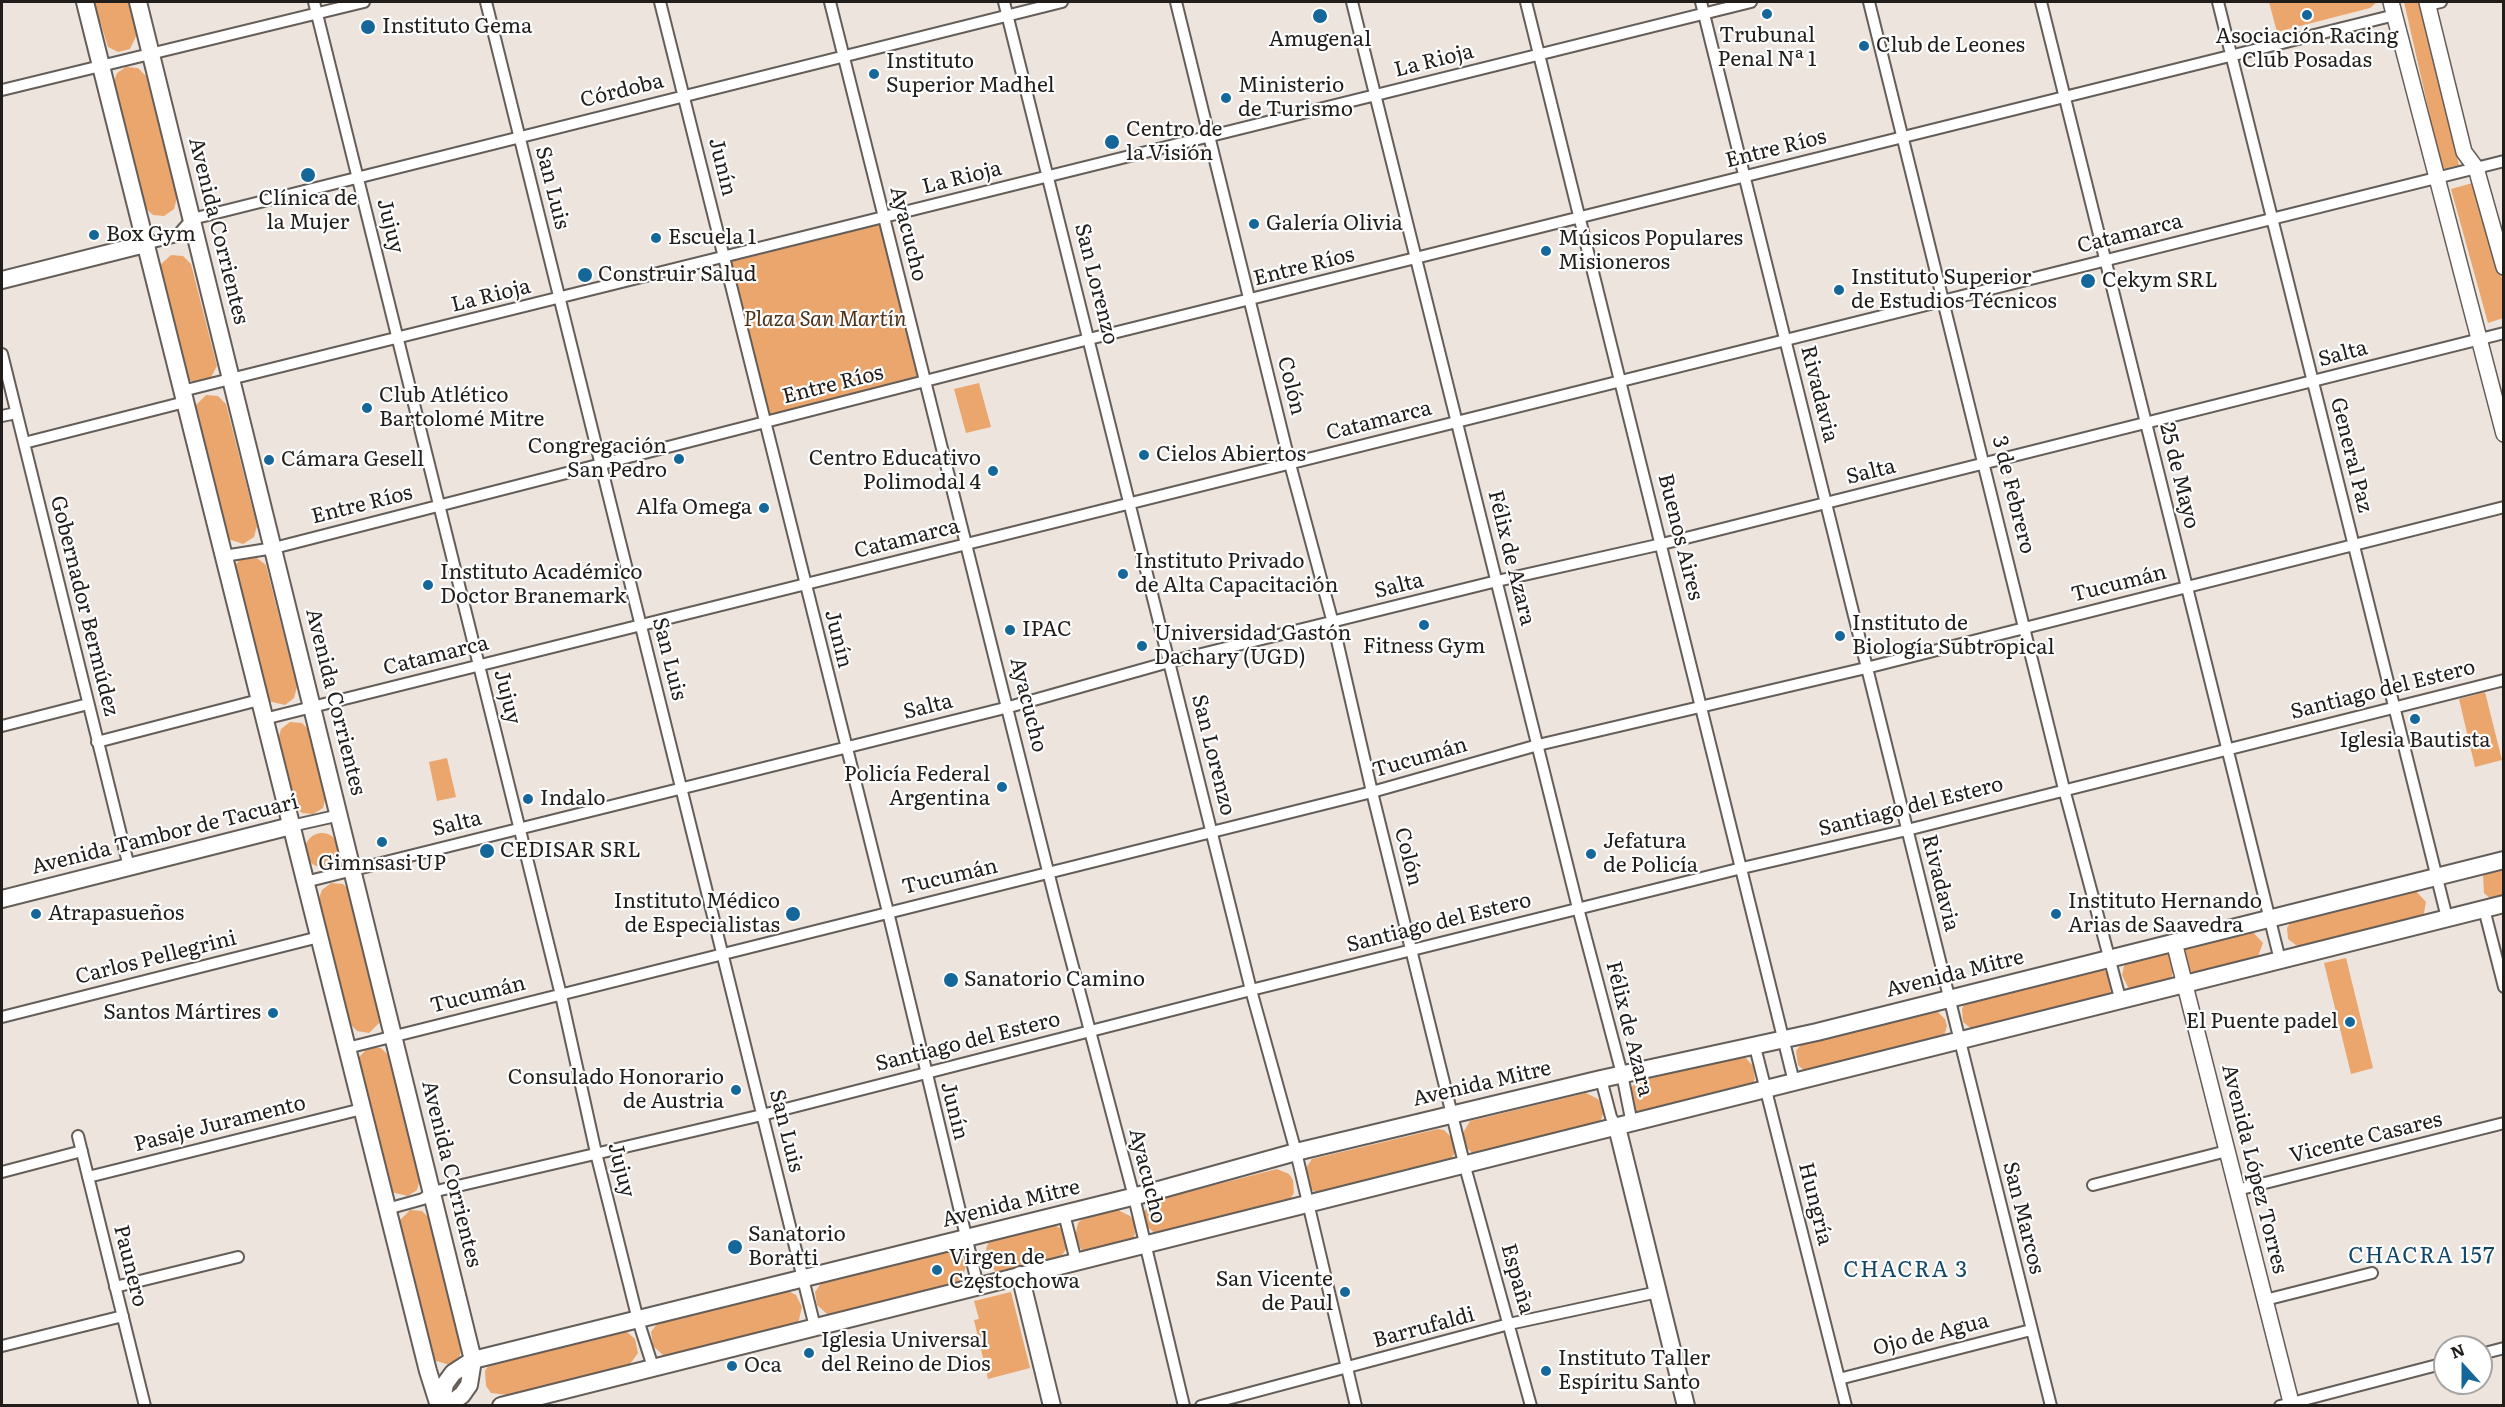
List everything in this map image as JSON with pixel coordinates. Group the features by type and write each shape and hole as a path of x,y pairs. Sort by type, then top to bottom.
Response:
{"main road":[{"path":"85,2 433,1393 440,1406"},
{"name":"Avenida Corrientes","path":"138,2 473,1360 469,1385 462,1395 447,1406"},
{"path":"2432,3 2464,152 2476,168 2504,267"},
{"path":"2393,8 2504,434"},
{"path":"2,280 146,244"},
{"name":"Avenida Tambor de Tacuarí","path":"2,899 291,826"},
{"name":"Avenida Mitre","path":"473,1360 1134,1197 1296,1152 1622,1074 1755,1047 2504,860"},
{"path":"501,1406 1464,1163 1625,1125 2120,998 2504,904"},
{"name":"Avenida López Torres","path":"2174,942 2265,1300 2288,1404"},
{"path":"1625,1125 1658,1292 1686,1406"},
{"path":"1020,1275 1052,1406"},
{"path":"440,1406 445,1384 453,1373 473,1360"}],"street":[{"name":"Jujuy","path":"314,2 561,995 596,1153 638,1320 653,1367"},
{"path":"2,90 364,2"},
{"name":"San Luis","path":"486,2 815,1327"},
{"name":"Junín","path":"660,2 804,585 888,912 978,1286"},
{"name":"Ayacucho","path":"830,2 1009,707 1049,874 1134,1197 1184,1406"},
{"name":"San Lorenzo","path":"1005,2 1251,990 1296,1152 1306,1204 1356,1406"},
{"name":"Córdoba","path":"192,219 1062,2"},
{"name":"Colón","path":"1176,2 1290,464 1333,622 1372,792 1464,1163"},
{"name":"Félix de Azara","path":"1352,2 1578,908 1622,1074 1625,1125"},
{"name":"Buenos Aires","path":"1527,2 1794,1082"},
{"name":"Rivadavia","path":"1701,2 1958,1040"},
{"name":"La Rioja","path":"24,443 184,397 232,378 560,299 1751,2"},
{"name":"3 de Febrero","path":"1869,2 2026,627 2064,789 2120,998"},
{"name":"25 de Mayo","path":"2041,2 2280,960"},
{"name":"General Paz","path":"2217,2 2447,918"},
{"name":"Entre Ríos","path":"224,556 274,548 1089,339 1250,301 2231,56 2393,8"},
{"name":"Catamarca","path":"264,719 2504,161"},
{"path":"146,244 177,236 192,219"},
{"name":"Salta","path":"305,882 1009,707 1169,662 1497,581 1662,544 2504,333"},
{"name":"Gobernador Bermúdez","path":"2,354 129,867"},
{"path":"2,416 16,413"},
{"name":"Tucumán","path":"347,1048 1212,833 1372,792 1538,745 1866,668 2504,507"},
{"name":"Santiago del Estero","path":"387,1209 423,1198 432,1192 762,1115 1578,908 1907,830 2504,680"},
{"path":"97,742 259,700"},
{"path":"2,724 88,704"},
{"name":"Avenida Tambor de Tacuarí","path":"291,826 340,815"},
{"path":"2484,909 2504,987"},
{"name":"Carlos Pellegrini","path":"2,1017 319,937"},
{"name":"San Marcos","path":"1958,1040 2051,1406"},
{"name":"Hungría","path":"1755,1047 1846,1406"},
{"path":"1601,1079 1611,1117 1625,1125"},
{"name":"Pasaje Juramento","path":"88,1177 362,1109"},
{"name":"Vicente Casares","path":"2237,1190 2504,1123"},
{"name":"Paunero","path":"78,1136 145,1406"},
{"path":"2,1172 82,1151"},
{"path":"2094,1185 2227,1151"},
{"name":"España","path":"1464,1163 1531,1406"},
{"path":"1064,1214 1076,1261"},
{"path":"115,1287 237,1257"},
{"path":"2265,1300 2372,1274"},
{"name":"Barrufaldi","path":"1201,1406 1347,1369 1509,1324 1658,1292"},
{"path":"2,1346 123,1316"},
{"name":"Ojo de Agua","path":"1839,1379 2031,1330"},
{"path":"2288,1404 2433,1366"}],"green space":[{"path":"94,2 129,2 137,34 130,49 118,52 108,47"},
{"name":"Asociación Racing Club Posadas","path":"2269,2 2377,2 2370,8 2277,32"},
{"path":"2404,2 2419,2 2459,165 2442,169"},
{"path":"126,67 138,68 146,76 177,198 174,209 164,216 153,215 144,207 113,84 117,73"},
{"path":"2476,182 2503,282 2503,318 2488,323 2451,189"},
{"name":"Plaza San Martín","path":"883,220 923,380 766,419 727,259"},
{"path":"171,255 183,256 191,264 217,366 209,381 198,384 187,379 159,266"},
{"path":"979,383 991,427 966,433 954,389"},
{"path":"206,395 218,396 226,404 257,526 254,537 243,544 228,539 194,407"},
{"path":"253,555 266,565 297,687 294,698 285,705 268,701 234,567 241,558"},
{"path":"2485,692 2502,760 2475,767 2459,699"},
{"path":"290,722 302,723 310,731 326,796 323,808 313,814 302,813 294,805 278,740 281,729"},
{"path":"447,758 456,797 437,801 429,762"},
{"path":"322,833 334,838 339,850 334,862 322,867 310,862 305,850 310,838"},
{"path":"2503,862 2503,902 2493,901 2484,893 2483,875 2486,870"},
{"path":"331,883 343,884 351,892 381,1021 369,1033 357,1031 349,1023 318,901 322,890"},
{"path":"2415,890 2426,902 2423,918 2301,949 2288,939 2287,928 2294,917"},
{"path":"2251,930 2263,943 2257,959 2197,975 2187,969 2184,953 2186,948"},
{"path":"2163,951 2169,955 2174,967 2171,980 2134,990 2128,987 2122,975 2125,961"},
{"name":"El Puente padel","path":"2346,958 2373,1068 2351,1074 2324,963"},
{"path":"2101,967 2111,977 2113,983 2109,996 1974,1031 1963,1022 1962,1009 1965,1002"},
{"path":"1936,1010 1945,1019 1947,1026 1943,1039 1808,1074 1798,1065 1796,1051 1804,1040"},
{"path":"369,1047 381,1048 389,1056 420,1179 417,1190 408,1196 391,1192 357,1059"},
{"path":"1744,1056 1753,1066 1755,1079 1752,1085 1640,1115 1635,1112 1629,1089 1642,1078"},
{"path":"1586,1093 1598,1099 1602,1104 1604,1111 1600,1123 1475,1155 1464,1146 1463,1133 1470,1121"},
{"path":"1438,1129 1444,1130 1454,1140 1455,1153 1447,1164 1317,1194 1306,1185 1304,1171 1312,1159"},
{"path":"1277,1169 1289,1174 1293,1180 1294,1193 1287,1204 1156,1234 1145,1225 1144,1212 1152,1201"},
{"path":"410,1210 422,1211 430,1219 462,1347 459,1358 450,1365 433,1360 398,1222"},
{"path":"1118,1210 1130,1216 1134,1221 1135,1234 1132,1240 1087,1252 1081,1249 1075,1237 1078,1223 1083,1218"},
{"path":"1050,1223 1062,1229 1066,1235 1067,1248 1060,1258 1001,1272 996,1272 991,1266 986,1249 989,1241"},
{"path":"948,1248 960,1254 966,1266 958,1284 834,1315 827,1314 817,1305 815,1292 823,1280"},
{"path":"784,1289 796,1295 802,1307 799,1320 794,1325 670,1356 663,1355 653,1346 651,1332 659,1321"},
{"path":"1011,1292 1030,1368 988,1379 974,1320 979,1319 974,1301"},
{"path":"619,1331 627,1332 635,1339 638,1353 630,1364 508,1395 491,1393 486,1386 485,1371 489,1365"}],"place":[{"name":"Trubunal Penal Nª 1","path":"1767,14"},
{"name":"Asociación Racing Club Posadas","path":"2307,15"},
{"name":"Amugenal","path":"1320,16"},
{"name":"Instituto Gema","path":"368,27"},
{"name":"Club de Leones","path":"1864,46"},
{"name":"Instituto Superior Madhel","path":"874,74"},
{"name":"Ministerio de Turismo","path":"1226,98"},
{"name":"Centro de la Visión","path":"1112,142"},
{"name":"Clínica de la Mujer","path":"308,175"},
{"name":"Galería Olivia","path":"1254,224"},
{"name":"Box Gym","path":"94,235"},
{"name":"Escuela 1","path":"656,238"},
{"name":"Músicos Populares Misioneros","path":"1546,251"},
{"name":"Construir Salud","path":"585,275"},
{"name":"Cekym SRL","path":"2088,281"},
{"name":"Instituto Superior de Estudios Técnicos","path":"1839,290"},
{"name":"Club Atlético Bartolomé Mitre","path":"367,408"},
{"name":"Cielos Abiertos","path":"1144,455"},
{"name":"Congregación San Pedro","path":"679,459"},
{"name":"Cámara Gesell","path":"269,460"},
{"name":"Centro Educativo Polimodal 4","path":"993,471"},
{"name":"Alfa Omega","path":"764,508"},
{"name":"Instituto Privado de Alta Capacitación","path":"1123,574"},
{"name":"Instituto Académico Doctor Branemark","path":"428,585"},
{"name":"Fitness Gym","path":"1424,625"},
{"name":"IPAC","path":"1010,630"},
{"name":"Instituto de Biología Subtropical","path":"1840,636"},
{"name":"Universidad Gastón Dachary (UGD)","path":"1142,646"},
{"name":"Iglesia Bautista","path":"2415,719"},
{"name":"Policía Federal Argentina","path":"1002,787"},
{"name":"Indalo","path":"528,799"},
{"name":"Gimnsasi UP","path":"382,842"},
{"name":"CEDISAR SRL","path":"487,851"},
{"name":"Jefatura de Policía","path":"1591,854"},
{"name":"Atrapasueños","path":"36,914"},
{"name":"Instituto Médico de Especialistas","path":"793,914"},
{"name":"Instituto Hernando Arias de Saavedra","path":"2056,914"},
{"name":"Sanatorio Camino","path":"951,980"},
{"name":"Santos Mártires","path":"273,1013"},
{"name":"El Puente padel","path":"2350,1022"},
{"name":"Consulado Honorario de Austria","path":"736,1090"},
{"name":"Sanatorio Boratti","path":"735,1247"},
{"name":"Virgen de Częstochowa","path":"937,1270"},
{"name":"San Vicente de Paul","path":"1345,1292"},
{"name":"Iglesia Universal del Reino de Dios","path":"809,1353"},
{"name":"Oca","path":"732,1366"},
{"name":"Instituto Taller Espíritu Santo","path":"1546,1371"}],"district":[{"name":"CHACRA 157","path":"2422,1257"},
{"name":"CHACRA 3","path":"1906,1271"}]}
